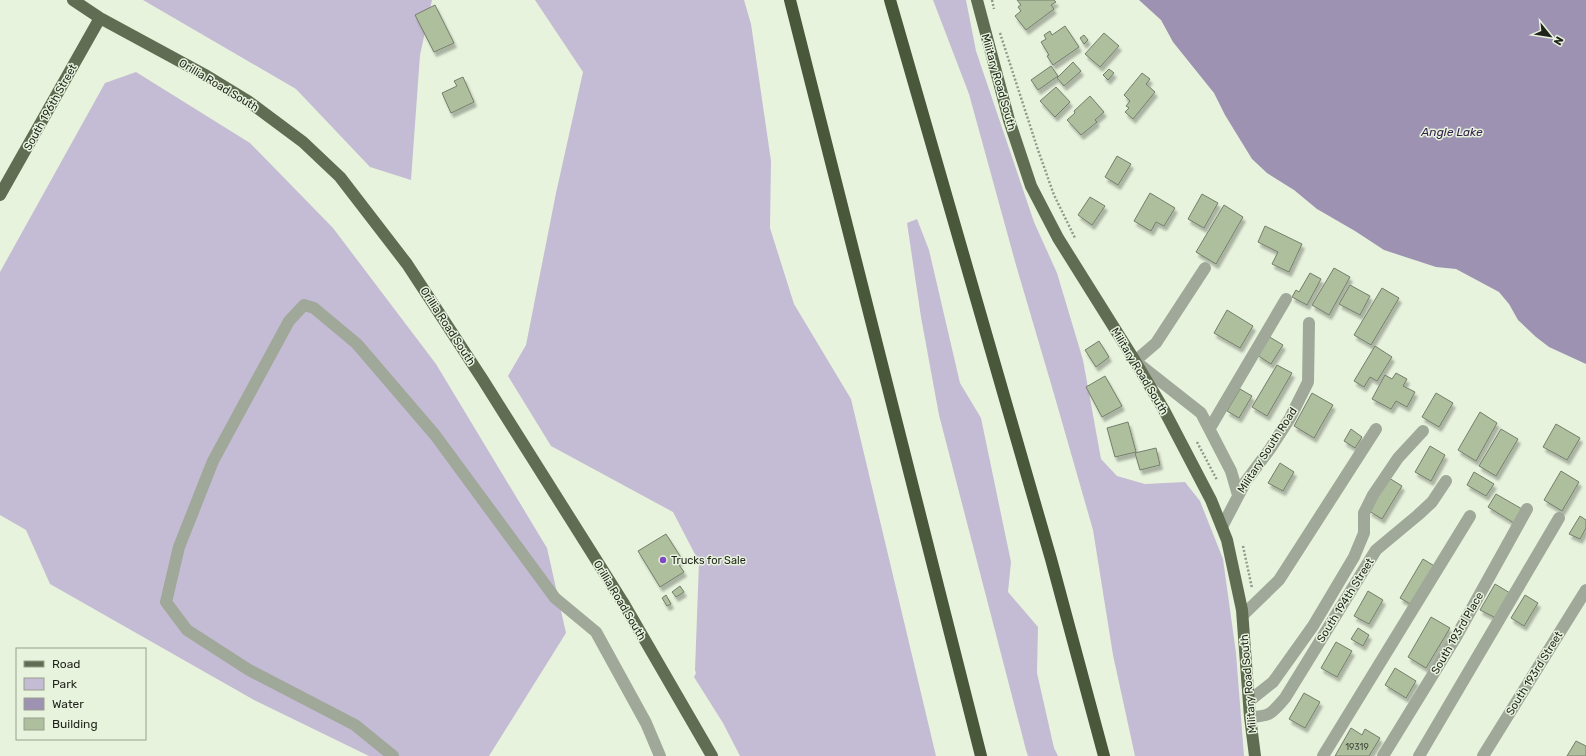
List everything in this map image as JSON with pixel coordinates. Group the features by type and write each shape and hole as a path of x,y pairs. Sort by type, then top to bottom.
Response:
{"highway":[{"path":"790,0 981,756"},
{"path":"890,0 1052,559 1103,753"}],"main road":[{"name":"Military Road South","path":"977,0 1009,120 1031,186 1058,238 1135,361 1190,456 1212,500 1227,540 1243,615 1248,701 1255,756"},
{"name":"Orillia Road South","path":"77,1 100,18 207,76 248,101 303,142 340,178 407,264 483,380 624,604 712,756"},
{"name":"South 196th Street","path":"0,195 100,18"}],"street":[{"path":"1205,268 1156,343 1135,361 1201,413 1231,471 1238,495"},
{"path":"1210,428 1286,299"},
{"path":"393,756 355,725 249,670 187,630 166,602 179,547 213,461 290,321 304,305 314,308 357,344 435,435 555,598 596,632 646,723 660,756"},
{"name":"Military South Road","path":"1222,527 1238,495 1290,418 1308,382 1308,323"},
{"path":"1243,615 1280,580 1376,429"},
{"path":"1248,701 1273,682 1314,626 1354,557 1364,533 1364,514 1373,495 1398,458 1423,431"},
{"name":"South 194th Street","path":"1250,717 1268,715 1277,708 1285,698 1376,550 1432,502 1446,481"},
{"name":"South 193rd Place","path":"1383,756 1456,637 1528,509"},
{"path":"1323,756 1470,516"},
{"path":"1419,756 1559,518"},
{"name":"South 193rd Street","path":"1482,756 1586,590"}],"path":[{"path":"992,0 996,15"},
{"path":"999,30 1054,195 1075,239"}],"green space":[{"path":"143,0 432,0 420,55 411,180 370,167 296,89"},
{"path":"535,0 744,0 751,24 771,161 770,228 794,304 851,399 936,756 740,756 723,723 694,677 696,673 699,562 673,512 551,446 508,376 526,345 556,193 583,72"},
{"path":"933,0 966,0 976,51 1034,222 1057,273 1083,360 1101,459 1117,476 1145,484 1185,482 1200,501 1223,559 1236,653 1244,756 1135,756 1113,655 1093,530 1016,265 969,94"},
{"path":"136,72 250,143 333,228 436,364 547,548 566,633 489,756 369,756 254,700 50,584 26,530 0,515 0,272 105,83"},
{"path":"917,219 929,250 960,383 981,418 1011,562 1008,592 1038,627 1037,673 1054,748 1058,756 1028,756 1026,750 939,415 921,317 907,223"}],"water":[{"name":"Angle Lake","path":"1139,0 1586,0 1586,364 1549,347 1536,337 1518,320 1509,304 1499,292 1456,269 1436,267 1384,250 1317,209 1294,190 1267,173 1252,159 1225,115 1214,93 1173,42 1161,20"}],"building":[{"path":"1017,0 1054,0 1056,2 1051,5 1054,9 1026,30 1015,16 1021,11 1018,7 1021,5"},
{"path":"435,5 454,43 434,52 415,15"},
{"path":"1065,26 1079,47 1053,65 1041,42 1046,39 1044,35 1050,31 1052,35"},
{"path":"1104,33 1119,46 1100,67 1085,54"},
{"path":"1084,35 1088,40 1084,44 1080,38"},
{"path":"1073,62 1081,71 1064,86 1057,78"},
{"path":"1051,66 1058,76 1038,90 1031,80"},
{"path":"1109,69 1114,73 1108,80 1103,75"},
{"path":"1142,73 1150,79 1146,84 1155,92 1133,119 1125,112 1129,108 1126,106 1130,101 1124,95"},
{"path":"463,77 474,102 451,113 442,93 457,86 454,81"},
{"path":"1056,87 1070,102 1055,117 1040,101"},
{"path":"1090,96 1104,112 1095,120 1097,122 1081,135 1067,120"},
{"path":"1117,156 1131,164 1118,185 1105,177"},
{"path":"1150,193 1175,208 1164,226 1156,222 1151,231 1134,221"},
{"path":"1202,194 1218,203 1204,228 1188,219"},
{"path":"1090,197 1105,206 1092,225 1078,215"},
{"path":"1224,205 1243,217 1216,264 1196,252"},
{"path":"1265,226 1302,244 1289,272 1272,264 1278,252 1258,242"},
{"path":"1334,268 1350,277 1329,315 1312,305"},
{"path":"1310,273 1321,279 1307,305 1292,297 1296,290 1299,292"},
{"path":"1350,285 1370,296 1360,315 1339,304"},
{"path":"1382,288 1399,298 1371,345 1354,335"},
{"path":"1227,310 1253,326 1240,348 1214,333"},
{"path":"1268,336 1283,345 1271,364 1257,355"},
{"path":"1099,341 1109,357 1096,367 1085,350"},
{"path":"1375,346 1392,357 1377,381 1370,377 1364,387 1354,381"},
{"path":"1277,365 1292,373 1267,416 1252,407"},
{"path":"1396,373 1407,379 1403,386 1415,392 1407,407 1396,401 1391,409 1372,399 1385,375 1392,379"},
{"path":"1105,376 1122,406 1102,417 1086,387"},
{"path":"1240,389 1252,396 1239,418 1227,411"},
{"path":"1312,393 1333,405 1314,438 1294,426"},
{"path":"1436,393 1453,403 1439,427 1422,417"},
{"path":"1480,412 1497,423 1476,461 1458,450"},
{"path":"1128,422 1136,452 1115,457 1107,428"},
{"path":"1556,424 1580,438 1567,460 1543,447"},
{"path":"1351,429 1362,437 1355,448 1344,441"},
{"path":"1501,429 1518,439 1496,476 1479,466"},
{"path":"1430,446 1445,455 1431,481 1415,472"},
{"path":"1156,448 1160,465 1140,470 1135,453"},
{"path":"1280,463 1294,472 1283,491 1268,483"},
{"path":"1561,471 1579,482 1562,511 1544,500"},
{"path":"1474,472 1494,484 1486,496 1467,485"},
{"path":"1389,478 1402,486 1382,519 1369,511"},
{"path":"1496,494 1522,509 1514,523 1488,507"},
{"path":"1580,516 1586,520 1586,528 1580,539 1569,534"},
{"path":"666,534 682,559 677,562 684,572 660,587 638,551"},
{"path":"1423,559 1436,567 1412,605 1400,598"},
{"path":"1495,584 1510,593 1496,618 1480,610"},
{"path":"680,586 684,592 676,597 672,592"},
{"path":"1368,591 1383,600 1369,624 1354,616"},
{"path":"666,595 671,604 667,606 662,598"},
{"path":"1525,595 1538,603 1524,626 1511,618"},
{"path":"1431,617 1450,628 1426,668 1408,657"},
{"path":"1358,628 1369,635 1363,646 1351,639"},
{"path":"1336,642 1352,651 1337,677 1321,668"},
{"path":"1395,668 1416,681 1406,698 1385,685"},
{"path":"1304,693 1320,702 1305,728 1289,719"},
{"path":"1351,728 1362,735 1365,729 1380,738 1369,756 1335,756"},
{"path":"1576,741 1586,746 1586,756 1567,756"}],"place":[{"name":"Trucks for Sale","path":"663,560"}]}
